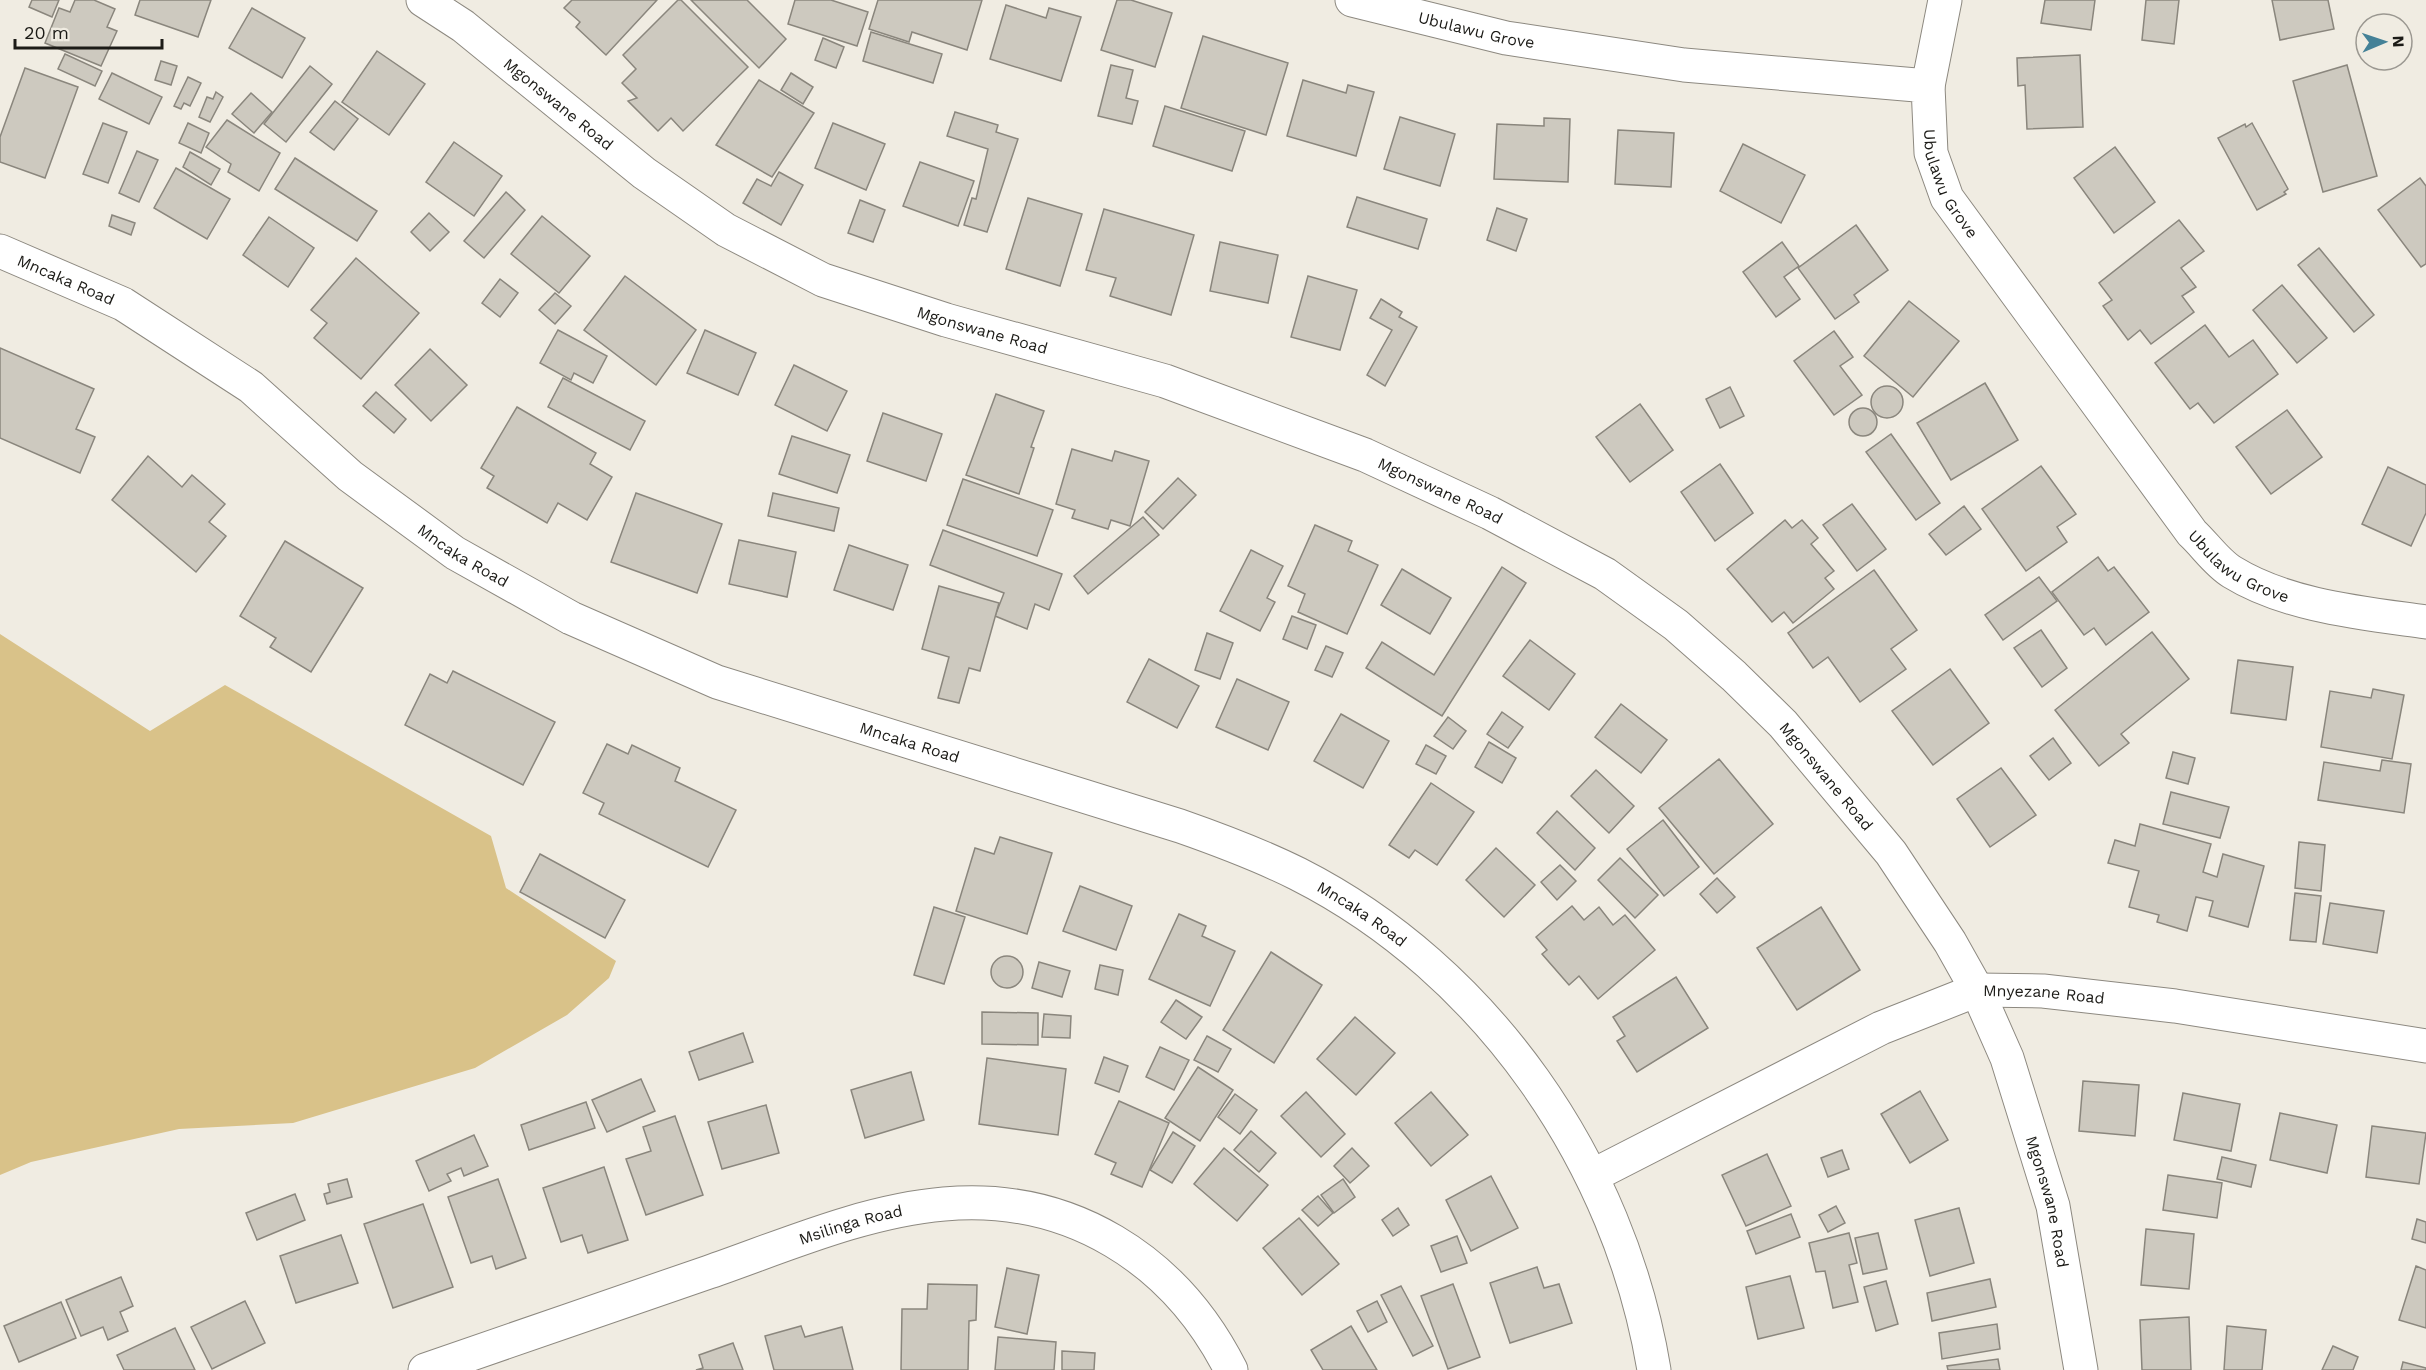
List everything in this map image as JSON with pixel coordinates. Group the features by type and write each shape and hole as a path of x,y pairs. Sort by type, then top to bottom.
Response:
{"street":[{"name":"Mgonswane Road","path":"423,0 463,26 644,173 726,230 823,280 946,320 1165,381 1365,455 1438,488 1605,574 1676,625 1734,676 1783,724 1891,853 1950,942 1977,990 2007,1058 2053,1206 2081,1370"},
{"name":"Ubulawu Grove","path":"1352,0 1506,38 1661,62 1928,86 1931,153 1947,198 2192,533 2230,570 2265,589 2344,610 2426,622"},
{"path":"1928,86 1945,0"},
{"name":"Mncaka Road","path":"0,251 123,304 251,387 350,476 455,553 571,618 717,682 1180,826 1242,848 1300,875 1356,909 1408,947 1456,990 1501,1038 1541,1089 1577,1147 1607,1208 1631,1272 1649,1337 1654,1370"},
{"name":"Mnyezane Road","path":"1592,1176 1881,1028 1977,990 2043,991 2175,1006 2426,1046"},
{"name":"Msilinga Road","path":"425,1370 860,1220 943,1204 989,1203 1034,1209 1077,1223 1118,1243 1156,1270 1189,1303 1216,1341 1231,1370"}],"shaded area":[{"path":"0,634 150,731 225,685 491,836 506,888 616,961 609,978 567,1015 475,1068 293,1123 179,1129 31,1162 0,1175"}],"building":[{"path":"32,0 59,0 52,17 29,7"},
{"path":"75,0 94,0 115,9 107,27 117,31 101,66 45,43 59,8 70,12"},
{"path":"140,0 211,0 198,37 135,15"},
{"path":"572,0 657,0 606,55 576,27 580,22 564,8"},
{"path":"678,0 681,0 748,67 683,131 671,118 658,131 628,101 637,98 622,83 636,69 623,55"},
{"path":"691,0 747,0 786,39 759,68"},
{"path":"795,0 831,0 868,12 857,46 788,24"},
{"path":"878,0 982,0 967,50 912,32 909,42 869,29"},
{"path":"1117,0 1131,0 1172,13 1155,67 1101,50"},
{"path":"2045,0 2095,0 2091,30 2041,23"},
{"path":"2146,0 2179,0 2174,44 2142,40"},
{"path":"2272,0 2328,0 2334,29 2280,40"},
{"path":"1006,5 1046,18 1049,8 1081,17 1061,81 990,59"},
{"path":"252,8 305,38 282,78 229,48"},
{"path":"871,32 942,54 933,83 863,61"},
{"path":"1203,36 1288,63 1266,135 1181,108"},
{"path":"823,38 844,47 836,68 815,60"},
{"path":"377,51 425,84 389,135 342,102"},
{"path":"65,54 102,71 95,86 58,69"},
{"path":"2080,55 2083,127 2027,129 2025,85 2018,86 2017,58"},
{"path":"161,61 177,66 171,85 155,80"},
{"path":"1111,65 1133,70 1126,98 1138,101 1132,124 1098,116"},
{"path":"2347,65 2377,176 2323,192 2293,81"},
{"path":"310,66 332,84 286,142 264,124"},
{"path":"25,68 78,87 45,178 0,162 0,137"},
{"path":"112,73 162,97 149,124 99,99"},
{"path":"791,73 813,87 803,104 781,90"},
{"path":"188,77 201,83 190,106 184,103 181,109 174,106"},
{"path":"759,80 814,113 772,177 716,145"},
{"path":"1303,80 1346,93 1348,85 1374,92 1356,156 1287,136"},
{"path":"216,92 223,97 210,122 199,117 207,97 213,99"},
{"path":"251,93 272,112 254,133 232,114"},
{"path":"335,101 358,119 334,150 310,132"},
{"path":"1165,106 1245,131 1232,171 1153,146"},
{"path":"955,112 998,125 996,132 1018,139 987,232 964,225 972,198 976,199 988,149 947,136"},
{"path":"1400,117 1455,134 1440,186 1384,169"},
{"path":"1544,118 1570,119 1568,182 1494,179 1497,124 1544,126"},
{"path":"227,120 280,153 259,191 228,172 231,164 206,147"},
{"path":"103,123 127,132 108,183 83,174"},
{"path":"188,123 209,133 201,153 179,143"},
{"path":"833,123 885,144 866,190 815,168"},
{"path":"2252,123 2288,189 2284,192 2286,194 2257,210 2218,138 2245,124 2246,127"},
{"path":"1618,130 1674,133 1671,187 1615,184"},
{"path":"454,142 502,176 474,216 426,182"},
{"path":"1743,144 1805,175 1781,223 1720,191"},
{"path":"2115,147 2155,202 2114,233 2074,178"},
{"path":"137,151 158,160 139,202 119,193"},
{"path":"190,152 220,169 211,185 183,167"},
{"path":"295,158 377,211 357,241 275,189"},
{"path":"920,162 974,181 958,226 903,206"},
{"path":"176,168 230,199 207,239 154,208"},
{"path":"779,172 803,185 781,225 743,203 757,179 771,186"},
{"path":"2420,178 2426,186 2426,264 2421,267 2378,210"},
{"path":"506,192 525,210 484,258 464,241"},
{"path":"1357,197 1427,219 1418,249 1347,227"},
{"path":"1028,198 1082,214 1060,286 1006,269"},
{"path":"860,200 885,210 873,242 848,233"},
{"path":"1497,208 1527,219 1516,251 1487,240"},
{"path":"1104,209 1194,235 1171,315 1110,296 1116,278 1086,270"},
{"path":"429,213 449,232 430,251 411,232"},
{"path":"112,215 135,223 131,235 109,226"},
{"path":"542,216 590,256 559,293 511,254"},
{"path":"269,217 314,248 288,287 243,255"},
{"path":"2179,220 2204,251 2181,268 2196,287 2182,296 2194,312 2151,344 2140,330 2128,340 2103,306 2112,300 2099,283"},
{"path":"1856,225 1888,270 1854,295 1859,302 1835,319 1798,268"},
{"path":"1220,242 1278,255 1268,303 1210,291"},
{"path":"1782,242 1799,266 1784,277 1800,299 1776,317 1743,272"},
{"path":"2319,248 2374,315 2354,332 2298,265"},
{"path":"356,258 419,313 361,379 314,338 327,323 311,310"},
{"path":"625,276 696,330 656,385 584,330"},
{"path":"1308,276 1357,290 1340,350 1291,337"},
{"path":"500,279 518,293 500,317 482,303"},
{"path":"2282,285 2327,338 2297,363 2253,310"},
{"path":"555,293 571,306 555,324 539,310"},
{"path":"1381,299 1402,312 1399,317 1417,327 1385,386 1367,375 1392,330 1370,318"},
{"path":"1909,301 1959,341 1913,397 1864,356"},
{"path":"2205,325 2229,357 2253,340 2278,374 2214,423 2198,403 2190,409 2155,363"},
{"path":"558,330 607,356 593,383 574,373 571,380 540,363"},
{"path":"705,330 756,353 738,395 687,373"},
{"path":"1834,331 1853,357 1840,366 1862,395 1834,415 1794,361"},
{"path":"0,348 94,389 76,429 95,437 80,473 0,438"},
{"path":"430,349 467,385 431,421 395,385"},
{"path":"794,365 847,391 827,431 775,405"},
{"path":"563,378 645,421 630,450 548,407"},
{"path":"1985,383 2018,440 1951,480 1917,423"},
{"path":"1887,386 1899,390 1903,402 1899,414 1887,418 1875,414 1871,402 1875,390"},
{"path":"1730,387 1744,416 1720,428 1706,399"},
{"path":"376,392 406,419 394,433 363,406"},
{"path":"996,394 1044,411 1031,447 1034,448 1019,494 966,475"},
{"path":"1640,404 1673,450 1630,482 1596,437"},
{"path":"517,407 596,453 590,464 612,477 587,520 558,503 547,523 487,488 494,476 481,468"},
{"path":"1863,408 1873,412 1877,422 1873,432 1863,436 1853,432 1849,422 1853,412"},
{"path":"2287,410 2322,457 2271,494 2236,447"},
{"path":"883,413 942,434 926,481 867,461"},
{"path":"1891,434 1940,503 1916,520 1866,452"},
{"path":"792,436 850,455 837,493 779,474"},
{"path":"1072,449 1112,461 1115,451 1149,461 1130,526 1111,520 1108,529 1072,518 1075,510 1056,504"},
{"path":"148,456 182,487 192,475 225,504 209,522 226,536 196,572 112,500"},
{"path":"1720,464 1753,513 1715,541 1681,492"},
{"path":"2041,466 2076,514 2057,527 2067,542 2026,571 1982,509"},
{"path":"2388,467 2426,485 2426,513 2411,546 2362,524"},
{"path":"1178,478 1196,495 1163,529 1145,512"},
{"path":"963,479 1053,510 1037,556 947,525"},
{"path":"636,493 722,524 697,593 611,562"},
{"path":"773,493 839,508 834,531 768,516"},
{"path":"1852,504 1886,549 1857,571 1823,525"},
{"path":"1964,506 1981,529 1946,555 1929,534"},
{"path":"1143,517 1159,535 1088,594 1074,576"},
{"path":"1785,520 1792,528 1802,520 1818,538 1811,544 1834,571 1825,578 1834,589 1793,623 1784,612 1772,622 1727,569"},
{"path":"1315,525 1352,541 1348,551 1378,565 1347,634 1298,612 1305,594 1288,586"},
{"path":"943,530 1062,574 1049,610 1035,604 1027,629 995,616 1004,593 930,565"},
{"path":"739,540 796,552 787,597 729,584"},
{"path":"285,541 363,588 311,672 270,647 276,638 240,616"},
{"path":"849,545 908,565 893,610 834,590"},
{"path":"1251,550 1283,566 1267,598 1275,602 1260,631 1220,611"},
{"path":"2098,557 2108,571 2114,567 2149,612 2106,645 2094,628 2084,635 2052,592"},
{"path":"1502,567 1526,583 1442,716 1366,668 1382,642 1434,675"},
{"path":"1402,569 1451,598 1430,634 1381,605"},
{"path":"1874,570 1917,630 1891,649 1906,669 1860,702 1828,657 1813,668 1788,633"},
{"path":"2039,577 2057,601 2003,640 1985,615"},
{"path":"939,586 999,603 980,671 969,668 959,703 938,698 949,657 922,649"},
{"path":"1292,616 1316,625 1307,649 1283,639"},
{"path":"2041,630 2067,668 2042,687 2014,648"},
{"path":"2152,632 2189,679 2121,734 2129,743 2099,766 2055,710"},
{"path":"1207,633 1233,643 1220,679 1195,670"},
{"path":"1530,640 1575,674 1549,710 1503,676"},
{"path":"1326,646 1343,653 1332,677 1315,670"},
{"path":"1149,659 1199,686 1177,728 1127,702"},
{"path":"2238,660 2293,667 2286,720 2231,713"},
{"path":"1950,669 1989,723 1933,765 1892,711"},
{"path":"453,671 555,722 523,785 405,725 430,674 447,683"},
{"path":"1237,679 1289,702 1268,750 1216,727"},
{"path":"2373,689 2404,695 2392,759 2321,747 2330,691 2371,698"},
{"path":"1621,704 1667,740 1641,773 1595,737"},
{"path":"1502,712 1523,727 1508,748 1487,734"},
{"path":"1341,714 1389,741 1363,788 1314,761"},
{"path":"1448,717 1466,731 1453,749 1434,736"},
{"path":"2053,738 2071,763 2049,780 2030,756"},
{"path":"1489,742 1516,758 1502,783 1475,767"},
{"path":"607,744 628,754 632,745 680,768 675,781 736,810 708,867 599,814 604,803 583,793"},
{"path":"1426,745 1446,756 1436,774 1416,764"},
{"path":"2173,752 2195,758 2188,784 2166,778"},
{"path":"1719,759 1773,824 1714,874 1659,808"},
{"path":"2382,760 2411,764 2404,813 2318,800 2324,762 2380,771"},
{"path":"2001,768 2036,815 1990,847 1957,799"},
{"path":"1596,770 1634,806 1609,833 1571,796"},
{"path":"1431,783 1474,812 1437,865 1415,850 1409,858 1389,845"},
{"path":"2171,792 2229,807 2220,838 2163,824"},
{"path":"1557,811 1595,848 1575,870 1537,833"},
{"path":"1663,820 1699,867 1664,896 1627,849"},
{"path":"2140,824 2211,844 2203,872 2217,877 2223,854 2264,866 2248,927 2209,916 2213,901 2196,897 2187,931 2157,922 2159,915 2129,907 2139,871 2108,863 2115,840 2135,846"},
{"path":"1000,837 1052,853 1027,934 956,911 975,848 994,854"},
{"path":"2299,842 2325,845 2321,891 2295,888"},
{"path":"1496,848 1535,885 1504,917 1466,880"},
{"path":"540,854 625,900 605,938 520,892"},
{"path":"1620,858 1658,895 1635,918 1598,880"},
{"path":"1560,865 1576,881 1557,900 1541,882"},
{"path":"1717,878 1735,897 1717,913 1700,894"},
{"path":"1080,886 1132,906 1116,950 1063,931"},
{"path":"2295,893 2321,896 2316,942 2290,940"},
{"path":"2330,903 2384,911 2377,953 2323,944"},
{"path":"1572,906 1584,920 1599,907 1613,925 1625,915 1655,950 1598,999 1579,976 1569,985 1542,954 1547,950 1536,937"},
{"path":"934,907 965,917 944,984 914,975"},
{"path":"1821,907 1860,970 1797,1010 1757,948"},
{"path":"1179,914 1206,926 1202,936 1235,951 1210,1006 1149,979"},
{"path":"1271,952 1322,985 1274,1063 1223,1030"},
{"path":"1007,956 1018,961 1023,972 1018,983 1007,988 996,983 991,972 996,961"},
{"path":"1039,962 1070,971 1062,997 1032,988"},
{"path":"1100,965 1123,970 1118,995 1095,989"},
{"path":"1676,977 1708,1028 1637,1072 1617,1041 1625,1036 1613,1017"},
{"path":"1176,1000 1202,1017 1186,1039 1161,1022"},
{"path":"982,1012 1038,1013 1038,1045 982,1044"},
{"path":"1044,1014 1071,1016 1070,1038 1042,1037"},
{"path":"1355,1017 1395,1053 1356,1095 1317,1059"},
{"path":"743,1033 753,1062 699,1080 689,1052"},
{"path":"1207,1036 1231,1049 1218,1072 1194,1060"},
{"path":"1160,1047 1189,1060 1174,1090 1146,1077"},
{"path":"1104,1057 1128,1066 1119,1092 1095,1083"},
{"path":"987,1058 1066,1069 1058,1135 979,1124"},
{"path":"1198,1067 1233,1090 1200,1141 1165,1118"},
{"path":"911,1072 924,1120 865,1138 851,1090"},
{"path":"641,1079 655,1111 607,1132 592,1100"},
{"path":"2083,1081 2139,1085 2135,1136 2079,1131"},
{"path":"1920,1091 1948,1140 1910,1163 1881,1114"},
{"path":"1306,1092 1345,1134 1321,1157 1281,1116"},
{"path":"1431,1092 1468,1135 1431,1166 1395,1123"},
{"path":"2183,1093 2240,1104 2231,1151 2174,1140"},
{"path":"1235,1094 1257,1110 1240,1134 1218,1117"},
{"path":"1119,1101 1169,1123 1142,1187 1111,1174 1116,1163 1095,1154"},
{"path":"586,1102 595,1128 529,1150 521,1125"},
{"path":"766,1105 779,1153 722,1169 708,1122"},
{"path":"2280,1113 2337,1125 2327,1173 2270,1160"},
{"path":"675,1116 703,1195 646,1215 626,1159 651,1151 643,1127"},
{"path":"2372,1126 2426,1133 2419,1184 2366,1177"},
{"path":"1251,1131 1276,1153 1259,1172 1234,1150"},
{"path":"1173,1132 1195,1146 1172,1183 1150,1170"},
{"path":"474,1135 488,1166 464,1176 461,1168 447,1174 451,1181 429,1191 416,1161"},
{"path":"1224,1148 1268,1185 1237,1221 1194,1184"},
{"path":"1352,1148 1369,1166 1350,1183 1334,1166"},
{"path":"1842,1150 1849,1169 1828,1177 1821,1158"},
{"path":"1767,1154 1791,1206 1746,1226 1722,1175"},
{"path":"2222,1157 2256,1165 2251,1187 2217,1179"},
{"path":"604,1167 628,1240 588,1253 582,1235 561,1242 543,1188"},
{"path":"2168,1175 2222,1183 2217,1218 2163,1210"},
{"path":"1491,1176 1518,1228 1471,1251 1446,1200"},
{"path":"347,1179 352,1197 327,1204 324,1194 330,1192 328,1184"},
{"path":"498,1179 526,1258 496,1269 492,1256 471,1263 448,1197"},
{"path":"1343,1179 1355,1197 1334,1213 1321,1195"},
{"path":"295,1194 305,1220 257,1240 246,1213"},
{"path":"1318,1196 1333,1213 1318,1226 1302,1210"},
{"path":"423,1204 453,1287 393,1308 364,1224"},
{"path":"1836,1206 1845,1223 1828,1232 1819,1215"},
{"path":"1398,1208 1409,1225 1393,1236 1382,1220"},
{"path":"1959,1208 1974,1263 1930,1276 1915,1220"},
{"path":"1791,1214 1800,1237 1756,1254 1747,1231"},
{"path":"1299,1218 1339,1264 1302,1295 1263,1248"},
{"path":"2417,1219 2426,1222 2426,1243 2412,1239"},
{"path":"2146,1229 2194,1234 2189,1289 2141,1285"},
{"path":"1849,1233 1857,1263 1849,1265 1858,1302 1833,1308 1825,1271 1816,1272 1809,1243"},
{"path":"1878,1233 1887,1269 1863,1274 1855,1238"},
{"path":"341,1235 358,1283 296,1303 280,1256"},
{"path":"1457,1236 1467,1263 1441,1272 1431,1246"},
{"path":"2416,1266 2426,1270 2426,1328 2399,1320"},
{"path":"1537,1267 1544,1288 1559,1284 1572,1323 1510,1343 1490,1283"},
{"path":"1007,1268 1039,1275 1027,1334 995,1327"},
{"path":"1790,1276 1804,1328 1758,1339 1746,1287"},
{"path":"121,1277 133,1306 120,1312 128,1331 108,1340 103,1327 81,1336 66,1300"},
{"path":"1990,1279 1996,1307 1932,1321 1927,1293"},
{"path":"1886,1281 1898,1324 1876,1331 1864,1287"},
{"path":"928,1284 977,1285 976,1320 969,1321 968,1370 901,1370 902,1309 927,1309"},
{"path":"1453,1284 1480,1357 1448,1369 1421,1296"},
{"path":"1401,1286 1433,1346 1413,1356 1381,1295"},
{"path":"245,1301 265,1343 212,1369 191,1327"},
{"path":"1377,1301 1387,1322 1368,1332 1357,1311"},
{"path":"61,1302 76,1338 19,1362 4,1326"},
{"path":"2189,1317 2191,1370 2142,1370 2140,1320"},
{"path":"1997,1324 2000,1349 1942,1359 1939,1333"},
{"path":"801,1326 805,1337 842,1327 853,1370 774,1370 765,1336"},
{"path":"1351,1326 1377,1370 1323,1370 1311,1350"},
{"path":"2227,1326 2266,1330 2262,1370 2224,1370"},
{"path":"175,1328 195,1370 124,1370 117,1355"},
{"path":"998,1337 1056,1342 1054,1370 995,1370"},
{"path":"733,1343 743,1370 696,1370 703,1368 699,1355"},
{"path":"2333,1346 2358,1357 2353,1370 2322,1370"},
{"path":"1062,1351 1095,1353 1094,1370 1062,1370"},
{"path":"1998,1359 2000,1370 1948,1370 1947,1366"},
{"path":"2403,1362 2426,1368 2426,1370 2401,1370"}]}
